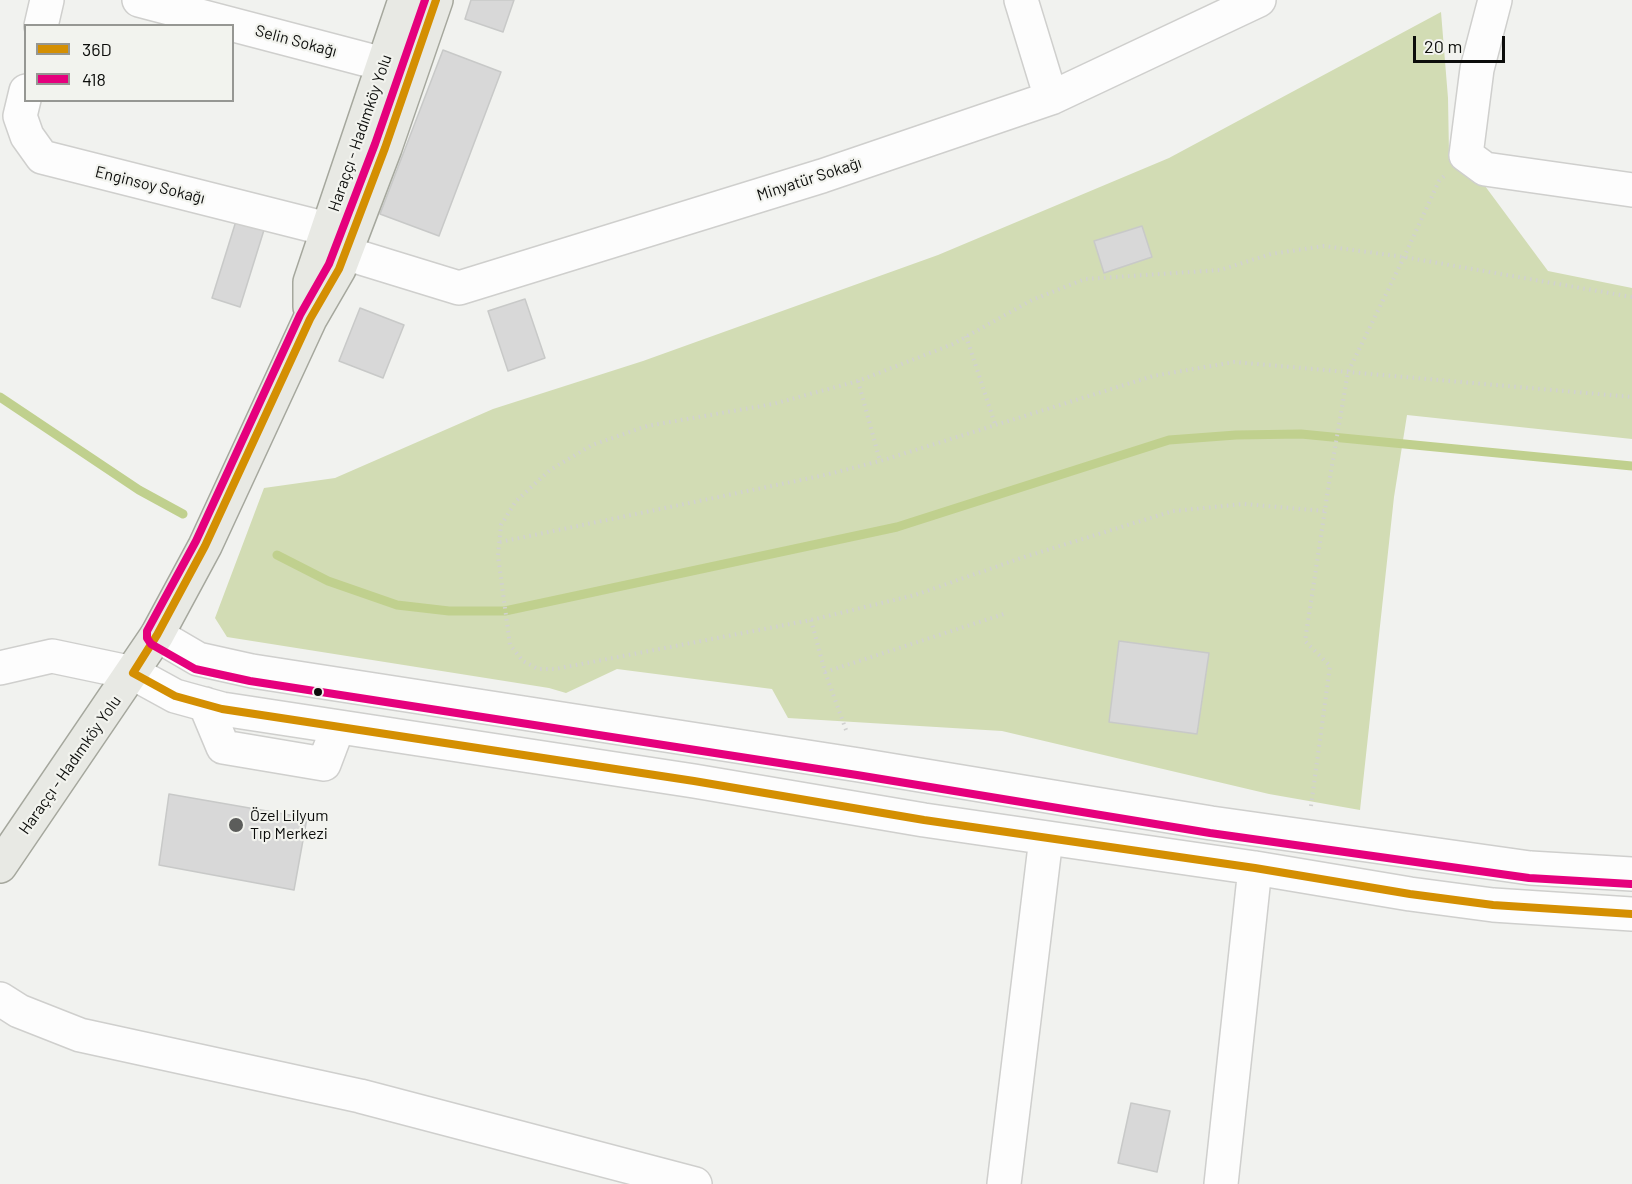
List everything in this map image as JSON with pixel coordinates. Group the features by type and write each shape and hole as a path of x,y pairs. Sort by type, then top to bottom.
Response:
{"main road":[{"name":"Haraççı - Hadımköy Yolu","path":"0,866 133,673 157,635 205,546 310,319 310,282 336,241 383,64 405,0"},
{"path":"336,241 385,148 436,0"}],"street":[{"path":"41,24 47,0"},
{"name":"Selin Sokağı","path":"139,0 230,24"},
{"path":"1021,0 1051,98"},
{"name":"Minyatür Sokağı","path":"336,241 459,288 822,176 1051,98 1259,0"},
{"path":"1495,0 1477,69 1466,155 1485,170 1632,190"},
{"name":"Selin Sokağı","path":"234,25 383,64"},
{"name":"Enginsoy Sokağı","path":"24,99 20,116 27,136 42,157 336,241"},
{"path":"157,635 198,659 252,670 1200,821 1530,868 1632,874"},
{"path":"0,668 51,656 133,673 175,696 222,709 694,781 912,818 1256,868 1410,894 1493,905 1632,914"},
{"path":"1004,1184 1046,837"},
{"path":"1221,1184 1256,868"},
{"path":"0,999 19,1011 80,1035 360,1096 695,1184"}],"path":[{"path":"1307,836 1330,666 1305,641 1348,372 1439,181 1466,155"},
{"path":"1324,511 1244,504 1173,511 1021,558 915,595 811,620 555,669 538,669 523,661 510,645 498,556 501,525 516,501 550,470 592,445 647,426 773,404 858,381 953,344 1032,300 1085,279 1220,270 1271,254 1324,246 1404,257 1632,297"},
{"path":"966,336 995,424"},
{"path":"500,542 825,476 1153,376 1234,362 1632,397"},
{"path":"858,381 880,461"},
{"path":"825,672 1007,613"},
{"path":"811,620 825,672 859,765"}],"green space":[{"path":"1441,12 1448,98 1449,154 1485,186 1548,271 1632,288 1632,439 1407,415 1394,497 1360,810 1269,794 1002,731 788,718 772,689 617,669 566,693 549,688 227,637 215,618 264,488 335,478 493,409 643,361 938,255 1169,158"}],"building":[{"path":"471,0 514,0 503,32 465,19"},
{"path":"443,50 501,72 439,236 380,214"},
{"path":"236,221 264,230 240,307 212,298"},
{"path":"1142,226 1152,257 1104,273 1094,241"},
{"path":"525,299 545,358 508,371 488,311"},
{"path":"360,308 404,325 383,378 339,361"},
{"path":"1119,641 1209,653 1197,734 1109,722"},
{"path":"169,794 307,818 294,890 159,865"},
{"path":"1131,1103 1170,1111 1157,1172 1118,1163"}],"waterway":[{"path":"0,397 139,490 183,514"},
{"path":"277,555 328,581 397,605 449,611 505,611 897,527 1169,440 1236,435 1301,434 1632,466"}],"transit line":[{"name":"418","path":"425,0 375,144 329,264 300,315 196,541 147,631 147,638 151,644 195,669 250,681 857,775 1210,833 1529,878 1631,884"},
{"name":"36D","path":"436,0 385,148 339,269 310,319 205,546 157,635 133,673 175,696 222,709 694,781 924,820 1255,868 1410,894 1493,905 1632,914"}],"place":[{"name":"Özel Lilyum Tıp Merkezi","path":"236,825"}]}
